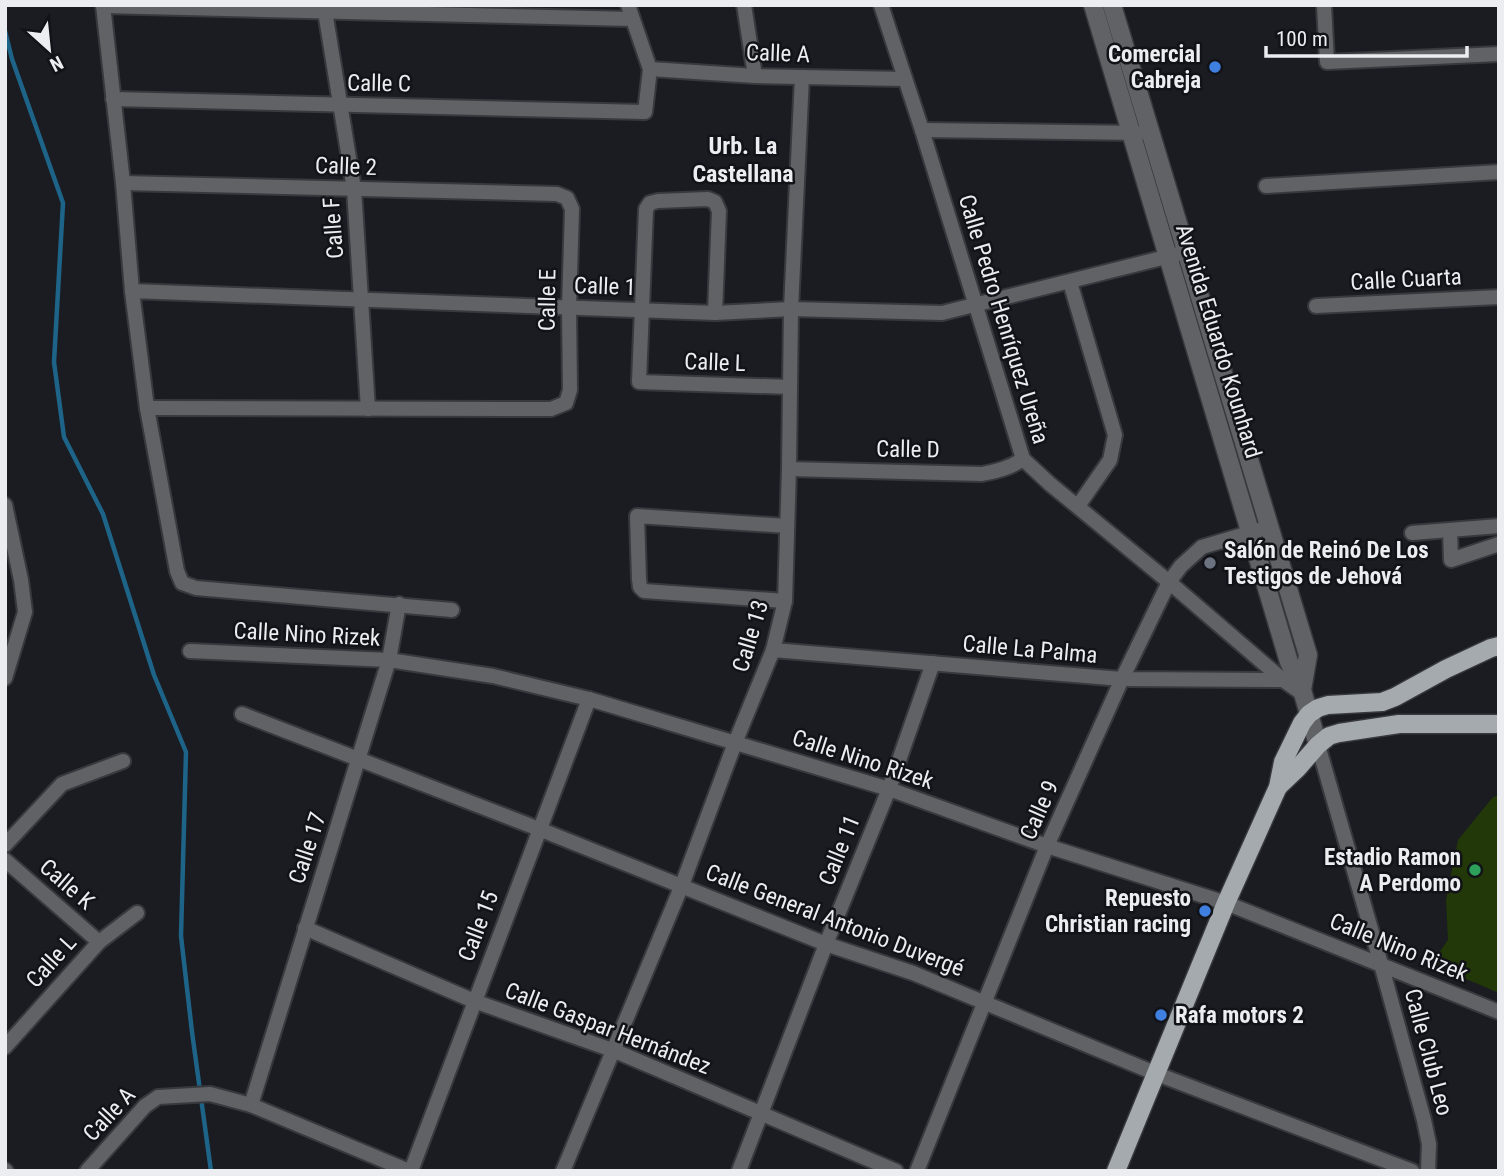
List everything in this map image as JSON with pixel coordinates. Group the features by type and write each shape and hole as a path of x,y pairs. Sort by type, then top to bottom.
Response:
{"main road":[{"path":"1116,1171 1226,903 1278,787 1283,762 1309,715 1328,705 1382,702 1446,669 1499,646"},
{"path":"1395,697 1399,724"},
{"path":"1278,787 1318,745 1329,736 1339,733 1399,724 1496,726"}],"street":[{"path":"744,5 755,76"},
{"name":"Calle Pedro Henríquez Ureña","path":"881,5 1023,459 1283,680 1302,692"},
{"name":"Avenida Eduardo Kounhard","path":"1093,5 1289,662 1302,692 1318,745"},
{"name":"Avenida Eduardo Kounhard","path":"1112,5 1308,656 1302,692"},
{"path":"1324,5 1327,62 1499,54"},
{"path":"452,610 196,588 182,583 177,571 147,408 132,291 103,6 630,12 650,69"},
{"name":"Calle F","path":"324,8 354,189 368,409"},
{"name":"Calle A","path":"650,69 755,76 904,79"},
{"name":"Calle C","path":"113,99 645,112 650,69"},
{"name":"Calle 13","path":"563,1171 682,885 773,650 785,601 791,309 802,77"},
{"path":"922,130 1151,133"},
{"path":"1266,186 1499,172"},
{"name":"Calle 2","path":"123,183 557,194 567,198"},
{"name":"Calle E","path":"368,409 551,410 566,403 570,390 572,209 567,198"},
{"path":"641,311 646,209 650,203 658,201 708,200 715,202 719,211 715,313"},
{"name":"Calle 1","path":"132,291 641,311 715,313 791,309 942,313 1186,252"},
{"path":"1070,282 1115,435 1110,460 1078,506"},
{"name":"Calle Cuarta","path":"1316,306 1499,297"},
{"name":"Calle L","path":"641,311 639,382 790,387"},
{"path":"147,408 368,409"},
{"name":"Calle D","path":"789,469 982,474 1012,466 1023,459"},
{"path":"5,505 25,612 11,644 5,678"},
{"path":"785,601 644,591 640,587 639,579 637,516 787,526"},
{"path":"1412,533 1499,526"},
{"name":"Calle 9","path":"917,1171 1047,846 1169,582 1181,566 1202,547 1269,527"},
{"path":"1450,530 1451,560 1499,544"},
{"name":"Calle 17","path":"251,1105 389,660 399,604"},
{"name":"Calle La Palma","path":"773,650 1122,679 1283,680"},
{"name":"Calle Nino Rizek","path":"190,651 389,660 493,676 589,699 889,789 1047,846 1226,903 1499,1012"},
{"name":"Calle 11","path":"739,1171 889,789 933,663"},
{"name":"Calle 15","path":"410,1171 589,699"},
{"name":"Calle General Antonio Duvergé","path":"242,714 682,885 826,944 913,973 1157,1074 1412,1171"},
{"name":"Calle Club Leo","path":"1318,745 1424,1120 1429,1144 1428,1171"},
{"path":"5,845 62,784 123,761"},
{"name":"Calle K","path":"5,860 99,942"},
{"name":"Calle L","path":"5,1047 99,942 137,913"},
{"name":"Calle Gaspar Hernández","path":"305,928 474,1001 614,1051 896,1171"},
{"name":"Calle A","path":"87,1171 145,1106 158,1097 210,1094 251,1105 410,1171"}],"green space":[{"name":"Estadio Ramon A Perdomo","path":"1499,795 1499,993 1431,964 1448,940 1446,900 1458,840 1493,797"}],"waterway":[{"path":"5,31 12,59 63,203 54,362 64,437 103,514 154,675 186,752 181,936 211,1171"}],"place":[{"name":"Comercial Cabreja","path":"1215,67"},
{"name":"Salón de Reinó De Los Testigos de Jehová","path":"1210,563"},
{"name":"Estadio Ramon A Perdomo","path":"1475,870"},
{"name":"Repuesto Christian racing","path":"1205,911"},
{"name":"Rafa motors 2","path":"1161,1015"}],"district":[{"name":"Urb. La Castellana","path":"743,160"}]}
